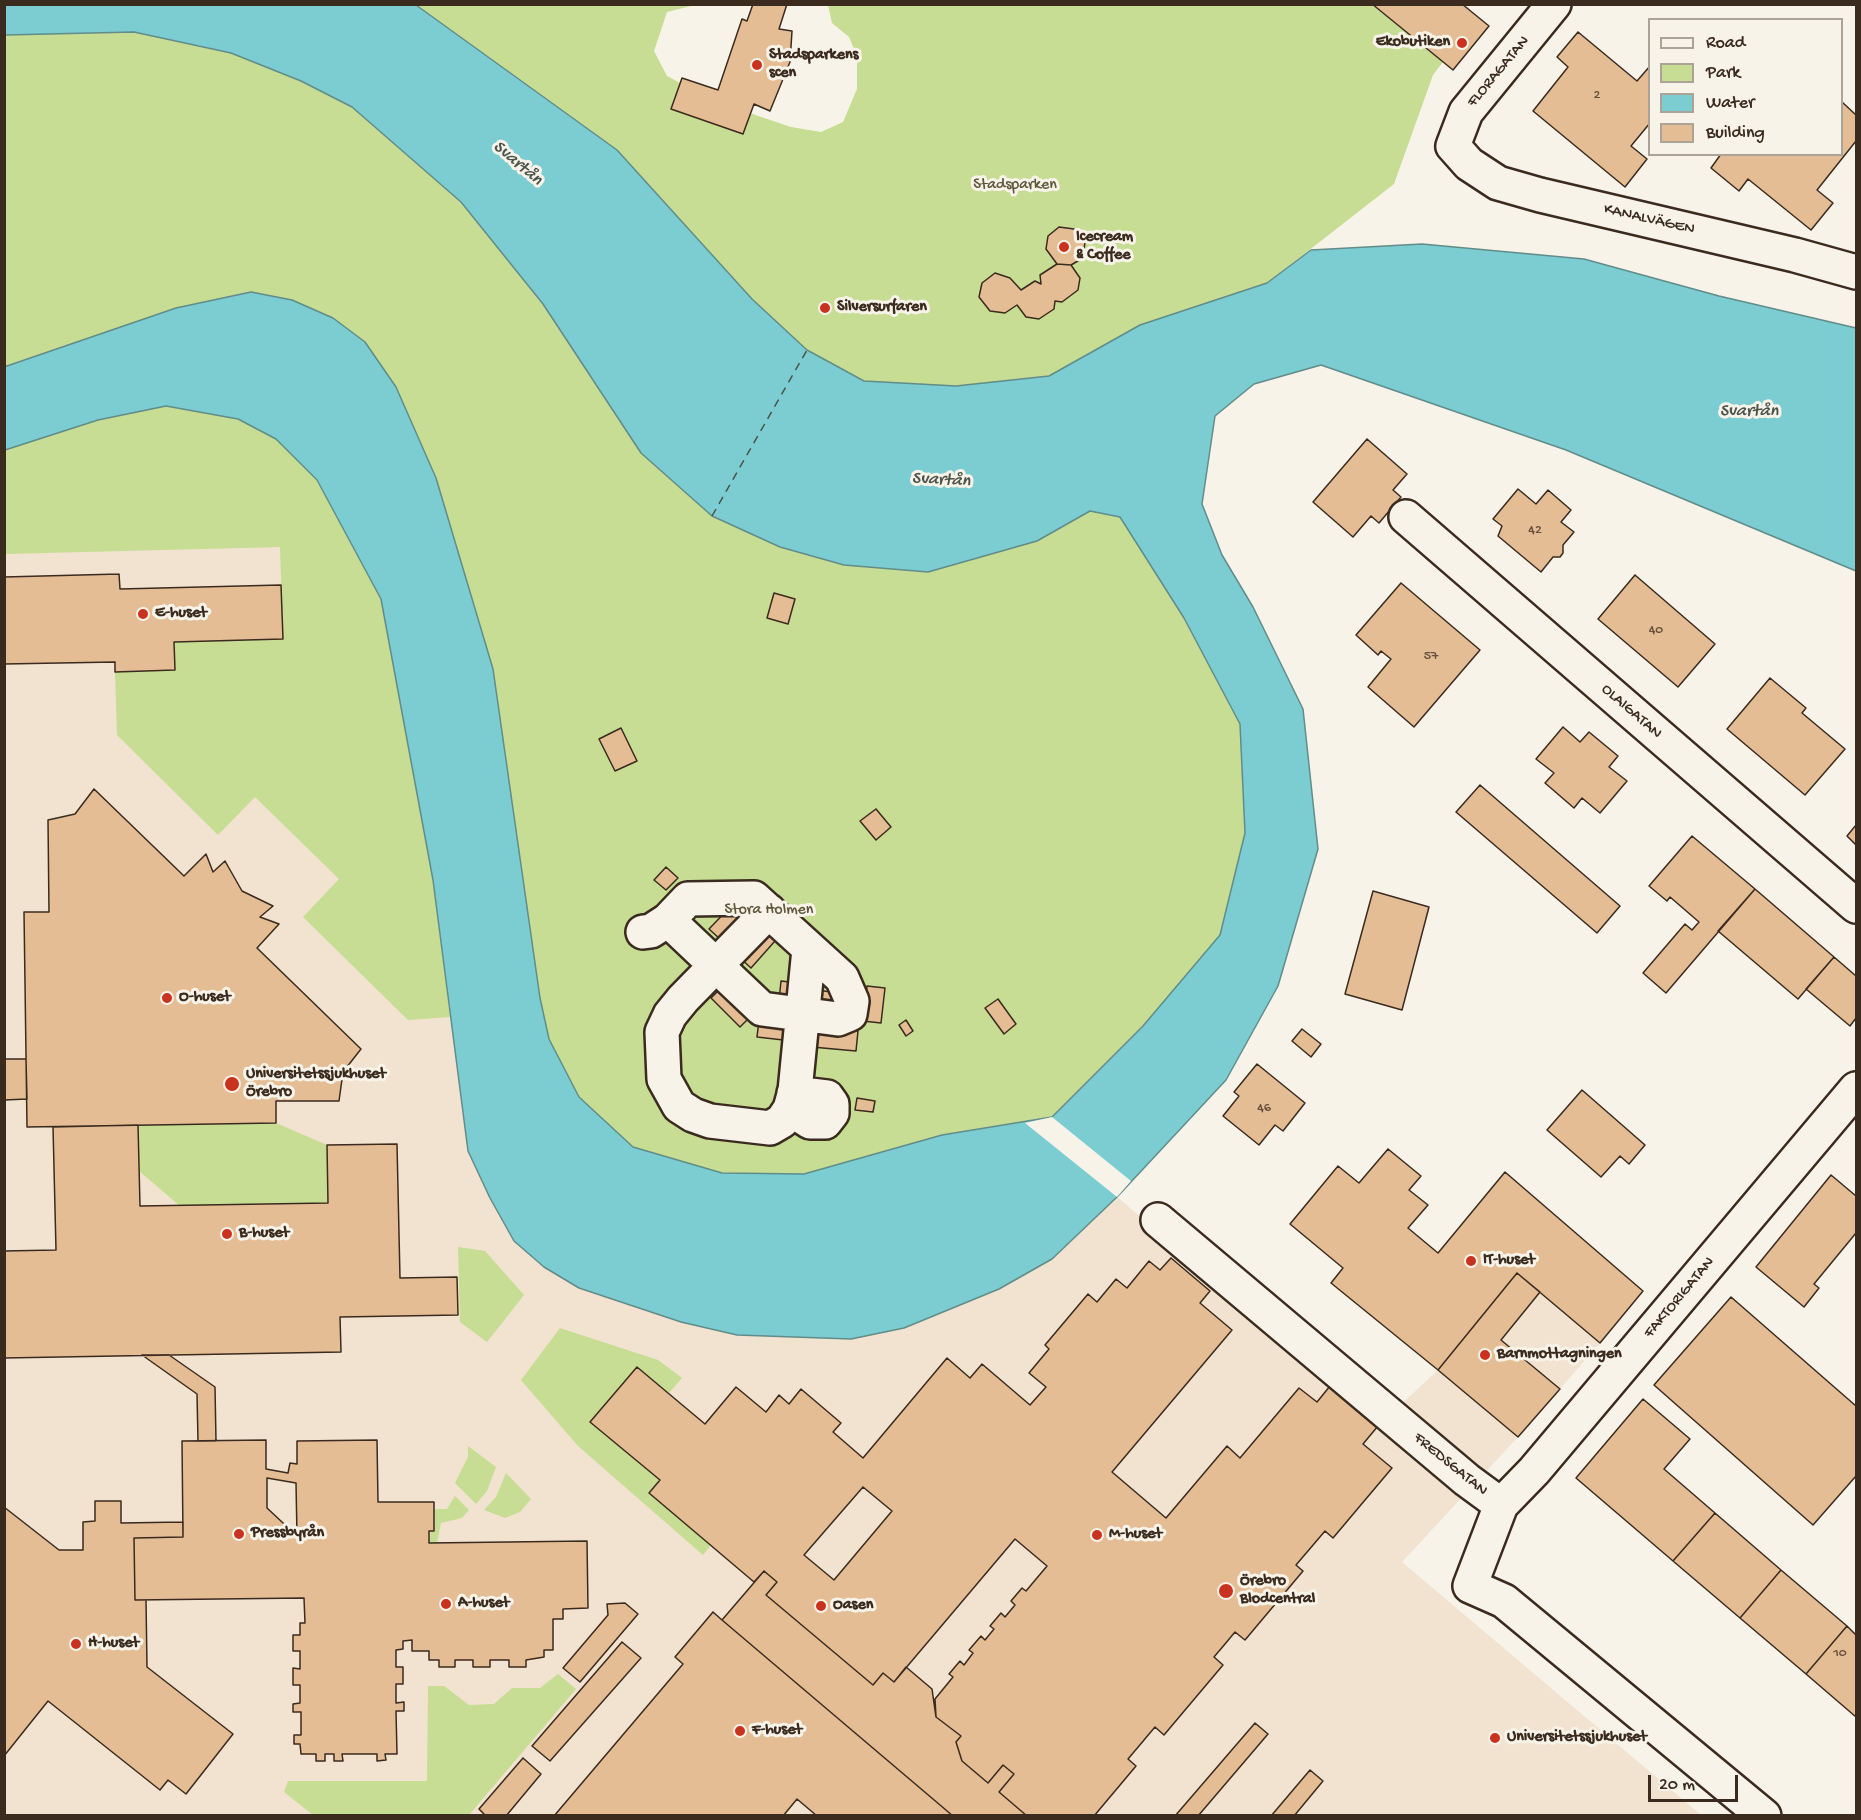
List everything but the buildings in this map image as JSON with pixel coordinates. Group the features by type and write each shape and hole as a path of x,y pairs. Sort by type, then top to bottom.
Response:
{"street":[{"name":"FLORAGATAN","path":"1453,146 1466,112 1554,4"},
{"name":"KANALVÄGEN","path":"1453,146 1469,164 1498,183 1857,272"},
{"name":"OLAIGATAN","path":"1406,517 1857,906"},
{"path":"754,898 769,911 842,978 852,1001 850,1014 838,1019 801,1016 762,1009 714,965 655,926 688,899 754,898"},
{"path":"769,911 714,965 670,1015 662,1032 664,1079 679,1106 693,1115 710,1121 770,1128 782,1121 792,1101 809,949"},
{"name":"FAKTORIGATAN","path":"1501,1505 1534,1471 1857,1089"},
{"name":"FREDSGATAN","path":"1158,1220 1467,1480 1501,1505 1470,1586 1503,1601 1764,1815"}],"shaded area":[{"name":"Universitetssjukhuset Örebro","path":"238,419 433,880 450,1017 544,1267 579,1288 681,1322 737,1335 1052,1259 1117,1197 1381,1423 1438,1370 1518,1273 1600,1343 1518,1437 1402,1562 1701,1815 5,1815 4,450"}],"green space":[{"name":"Stadsparken","path":"416,5 695,5 667,12 654,51 667,76 714,101 791,127 821,132 843,122 857,89 857,56 849,37 832,23 828,5 1372,5 1443,62 1433,75 1394,184 1267,283 1140,325 1049,376 956,386 864,381 807,350 752,299 617,150"},
{"name":"Stora Holmen","path":"134,32 231,53 301,81 352,107 461,202 712,516 780,547 844,565 928,572 1037,541 1090,511 1120,517 1184,618 1240,724 1245,833 1220,935 1143,1026 1052,1117 941,1135 804,1174 722,1173 633,1147 579,1097 549,1039 540,998 493,669 436,478 396,387 333,318 292,300 251,292 176,308 5,367 5,35"},
{"path":"166,406 238,419 276,439 317,481 381,599 433,880 450,1017 408,1020 303,917 339,879 255,797 218,835 117,735 115,672 174,670 174,642 283,639 280,547 6,554 4,450 98,420"},
{"path":"276,1123 327,1145 328,1203 180,1206 139,1171 138,1125"},
{"path":"458,1247 485,1251 524,1295 487,1342 460,1322"},
{"path":"560,1328 658,1360 682,1378 669,1393 637,1367 591,1422 660,1480 649,1493 711,1545 703,1555 578,1446 521,1380"},
{"path":"468,1446 496,1467 487,1491 476,1504 455,1483 468,1457"},
{"path":"506,1473 531,1499 520,1512 505,1518 484,1510 496,1497"},
{"path":"455,1496 469,1510 462,1518 441,1523 437,1543 429,1543 434,1509 447,1509"},
{"path":"558,1674 576,1689 469,1815 313,1815 284,1792 288,1781 427,1781 428,1686 444,1686 469,1705 494,1704 512,1688 540,1688"}],"water":[{"name":"Svartån","path":"5,5 416,5 617,150 752,299 807,350 864,381 956,386 1049,376 1140,325 1267,283 1311,250 1422,244 1584,259 1719,296 1856,328 1856,571 1566,450 1321,365 1254,384 1215,416 1202,504 1222,555 1253,607 1303,709 1318,849 1278,986 1226,1080 1117,1197 1052,1259 999,1289 904,1328 851,1339 737,1335 681,1322 579,1288 544,1267 514,1241 490,1198 468,1151 433,880 381,599 317,480 276,439 238,419 166,406 98,420 5,450 4,367 176,308 251,292 292,300 333,318 365,342 396,387 436,478 493,669 540,998 549,1039 579,1097 633,1147 722,1173 804,1174 942,1135 1052,1117 1143,1026 1220,935 1245,833 1240,724 1184,618 1120,517 1090,511 1037,541 928,572 844,565 780,547 712,516 641,453 543,304 461,202 352,107 301,81 231,53 134,32 5,35"}],"pier":[{"path":"1052,1117 1131,1181 1117,1197 1025,1123"}],"ferry route":[{"path":"712,516 807,350"}],"place":[{"name":"Ekobutiken","path":"1462,43"},
{"name":"Stadsparkens scen","path":"757,65"},
{"name":"Icecream & Coffee","path":"1064,247"},
{"name":"Silversurfaren","path":"825,308"},
{"name":"E-huset","path":"143,614"},
{"name":"O-huset","path":"167,998"},
{"name":"Universitetssjukhuset Örebro","path":"232,1084"},
{"name":"B-huset","path":"227,1234"},
{"name":"IT-huset","path":"1471,1261"},
{"name":"Barnmottagningen","path":"1485,1355"},
{"name":"Pressbyrån","path":"239,1534"},
{"name":"M-huset","path":"1097,1535"},
{"name":"Örebro Blodcentral","path":"1226,1591"},
{"name":"A-huset","path":"446,1604"},
{"name":"Oasen","path":"821,1606"},
{"name":"H-huset","path":"76,1644"},
{"name":"F-huset","path":"740,1731"},
{"name":"Universitetssjukhuset","path":"1495,1738"}]}
